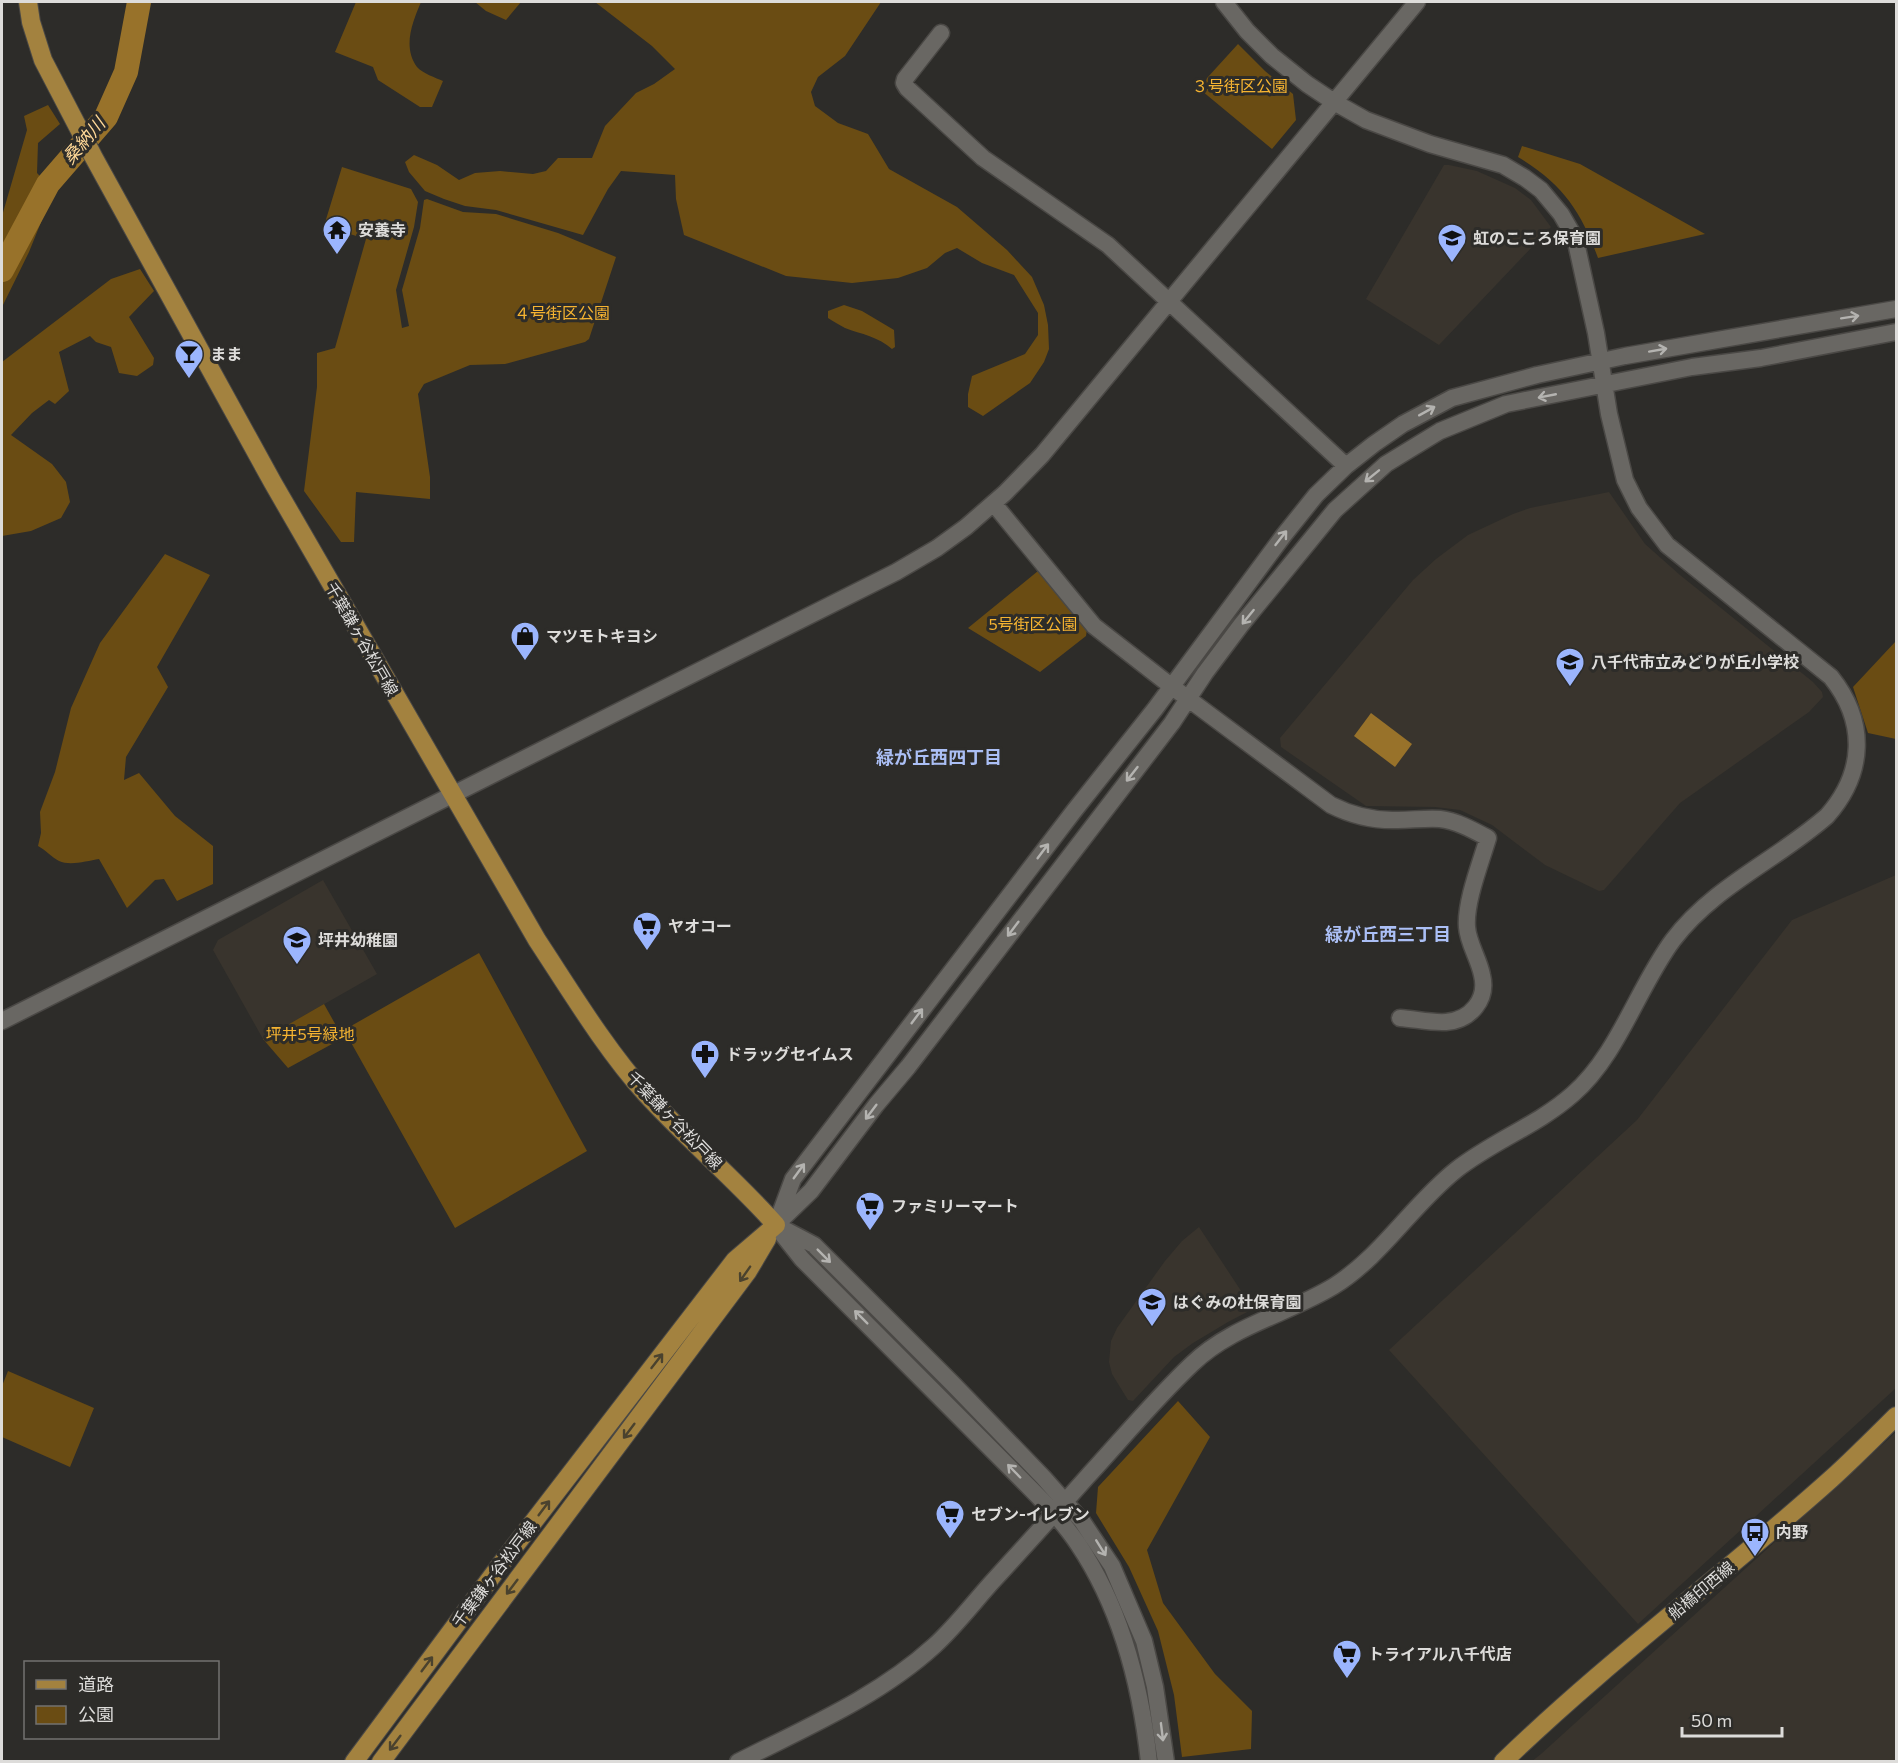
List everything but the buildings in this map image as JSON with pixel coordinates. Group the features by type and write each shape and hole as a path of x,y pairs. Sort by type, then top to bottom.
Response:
{"main road":[{"name":"千葉鎌ヶ谷松戸線","path":"28,2 31,22 43,60 73,120 273,483 537,940 582,1008 646,1094 746,1192 776,1225"},
{"name":"千葉鎌ヶ谷松戸線","path":"354,1761 497,1569 735,1260 776,1225"},
{"name":"千葉鎌ヶ谷松戸線","path":"381,1761 748,1271 776,1225"},
{"name":"船橋印西線","path":"1503,1761 1832,1478 1896,1416"}],"street":[{"path":"738,1761 851,1704 896,1676 936,1645 1136,1422 1196,1360 1225,1340 1330,1288 1349,1276 1368,1261 1431,1192 1457,1170 1489,1147 1550,1112 1575,1092 1602,1061 1673,940 1716,894 1817,825 1839,803 1848,786 1857,751 1856,727 1841,690 1831,677 1667,545 1639,508 1625,480 1609,414 1585,274 1575,238 1561,214 1541,190 1503,165 1430,144 1366,120 1334,102 1272,56 1247,31 1224,2"},
{"path":"2,1021 896,572 937,548 994,504 1042,455 1418,2"},
{"path":"941,33 905,79 904,83 907,88 983,158 1108,245 1346,466"},
{"path":"776,1225 793,1179 1130,741 1284,535 1316,495 1346,466 1403,424 1452,398 1537,375 1601,362 1896,309"},
{"path":"776,1225 811,1191 908,1067 1172,723 1241,625 1335,510 1386,464 1440,431 1506,404 1692,367 1761,357 1896,332"},
{"path":"994,504 1094,626 1331,805 1348,814 1368,819 1442,819 1468,827 1488,838 1467,914 1467,929 1485,988 1482,998 1478,1006 1468,1015 1447,1022 1400,1018"},
{"path":"776,1225 802,1259 910,1366 1060,1508 1082,1521 1112,1566 1140,1630 1155,1687 1166,1761"},
{"path":"1060,1508 1107,1594 1141,1699 1149,1761"}],"shaded area":[{"name":"虹のこころ保育園","path":"1444,165 1477,171 1515,188 1531,200 1551,227 1439,345 1366,299"},
{"name":"八千代市立みどりが丘小学校","path":"1609,492 1645,544 1813,682 1822,692 1823,697 1809,712 1680,803 1604,890 1599,891 1545,865 1492,825 1460,810 1435,807 1366,806 1281,747 1280,738 1413,580 1436,559 1468,535 1513,514 1530,508"},
{"path":"1371,713 1412,744 1395,767 1354,736"},
{"path":"1896,875 1896,1388 1638,1624 1389,1350 1637,1120 1792,920"},
{"name":"坪井幼稚園","path":"323,880 377,974 263,1039 213,950 218,940"},
{"path":"1199,1227 1253,1309 1193,1343 1174,1357 1133,1401 1128,1400 1112,1374 1109,1362 1111,1341 1117,1328 1165,1261 1182,1241"},
{"path":"1896,1432 1896,1761 1531,1762 1541,1754"}],"green space":[{"path":"356,2 421,2 410,34 410,51 419,69 443,81 432,107 420,107 378,80 373,67 335,52"},
{"path":"475,2 521,2 506,20 486,11"},
{"path":"595,2 881,2 845,56 818,77 811,92 815,106 838,123 868,134 889,169 957,207 1007,250 1032,277 1044,305 1049,349 1044,362 1030,383 983,416 968,407 972,376 1025,354 1038,335 1038,313 1014,275 982,263 957,248 945,253 927,268 898,278 852,283 786,276 684,235 676,199 675,175 621,171 608,189 583,235 496,210 465,206 425,191 409,172 405,162 414,155 437,165 459,180 475,173 500,171 533,174 546,171 558,158 592,158 605,126 636,93 675,69 652,46"},
{"name":"３号街区公園","path":"1238,44 1265,71 1293,94 1296,120 1272,149 1202,91 1207,78"},
{"path":"48,105 60,124 38,143 37,173 48,184 52,195 29,252 2,307 2,216 27,130 24,116"},
{"path":"1522,146 1580,164 1705,234 1598,258 1585,226 1568,200 1547,177 1518,157"},
{"name":"４号街区公園","path":"342,167 411,189 418,202 414,227 396,290 402,328 409,326 402,290 420,228 424,200 427,199 463,212 496,214 558,233 616,257 589,339 585,342 505,364 470,365 424,384 418,394 430,477 430,499 356,492 354,542 341,542 304,491 317,387 317,353 335,348 366,239 324,226"},
{"path":"140,269 154,291 129,317 154,358 153,365 137,376 119,373 111,347 96,342 90,336 59,352 69,391 55,404 49,400 32,413 11,435 52,464 66,482 70,502 61,518 31,531 2,536 2,362 111,279"},
{"path":"844,305 862,311 894,330 895,347 892,349 876,339 845,328 828,318 828,311"},
{"path":"165,554 210,575 157,667 168,687 126,757 124,780 139,773 175,816 213,846 213,884 177,901 164,879 155,880 127,908 99,859 79,863 63,862 38,846 41,833 40,812 55,772 71,708 100,643"},
{"name":"5号街区公園","path":"1038,571 1087,629 1086,636 1040,672 968,628"},
{"path":"1896,641 1896,739 1868,733 1853,687"},
{"path":"479,953 587,1151 455,1228 344,1030"},
{"name":"坪井5号緑地","path":"324,1004 343,1038 288,1068 263,1039"},
{"path":"8,1371 94,1408 70,1467 2,1437 2,1386"},
{"path":"1178,1401 1210,1437 1147,1550 1163,1603 1215,1674 1252,1711 1251,1749 1182,1757 1174,1695 1158,1631 1129,1567 1096,1513 1098,1487"}],"waterway":[{"name":"桑納川","path":"2,270 48,184 106,117 126,72 139,2"}],"place":[{"name":"安養寺","path":"337,256"},
{"name":"虹のこころ保育園","path":"1452,264"},
{"name":"まま","path":"189,380"},
{"name":"マツモトキヨシ","path":"525,662"},
{"name":"八千代市立みどりが丘小学校","path":"1570,688"},
{"name":"ヤオコー","path":"647,952"},
{"name":"坪井幼稚園","path":"297,966"},
{"name":"ドラッグセイムス","path":"705,1080"},
{"name":"ファミリーマート","path":"870,1232"},
{"name":"はぐみの杜保育園","path":"1152,1328"},
{"name":"セブン-イレブン","path":"950,1540"},
{"name":"内野","path":"1755,1558"},
{"name":"トライアル八千代店","path":"1347,1680"}],"district":[{"name":"緑が丘西四丁目","path":"939,758"},
{"name":"緑が丘西三丁目","path":"1388,935"}]}
